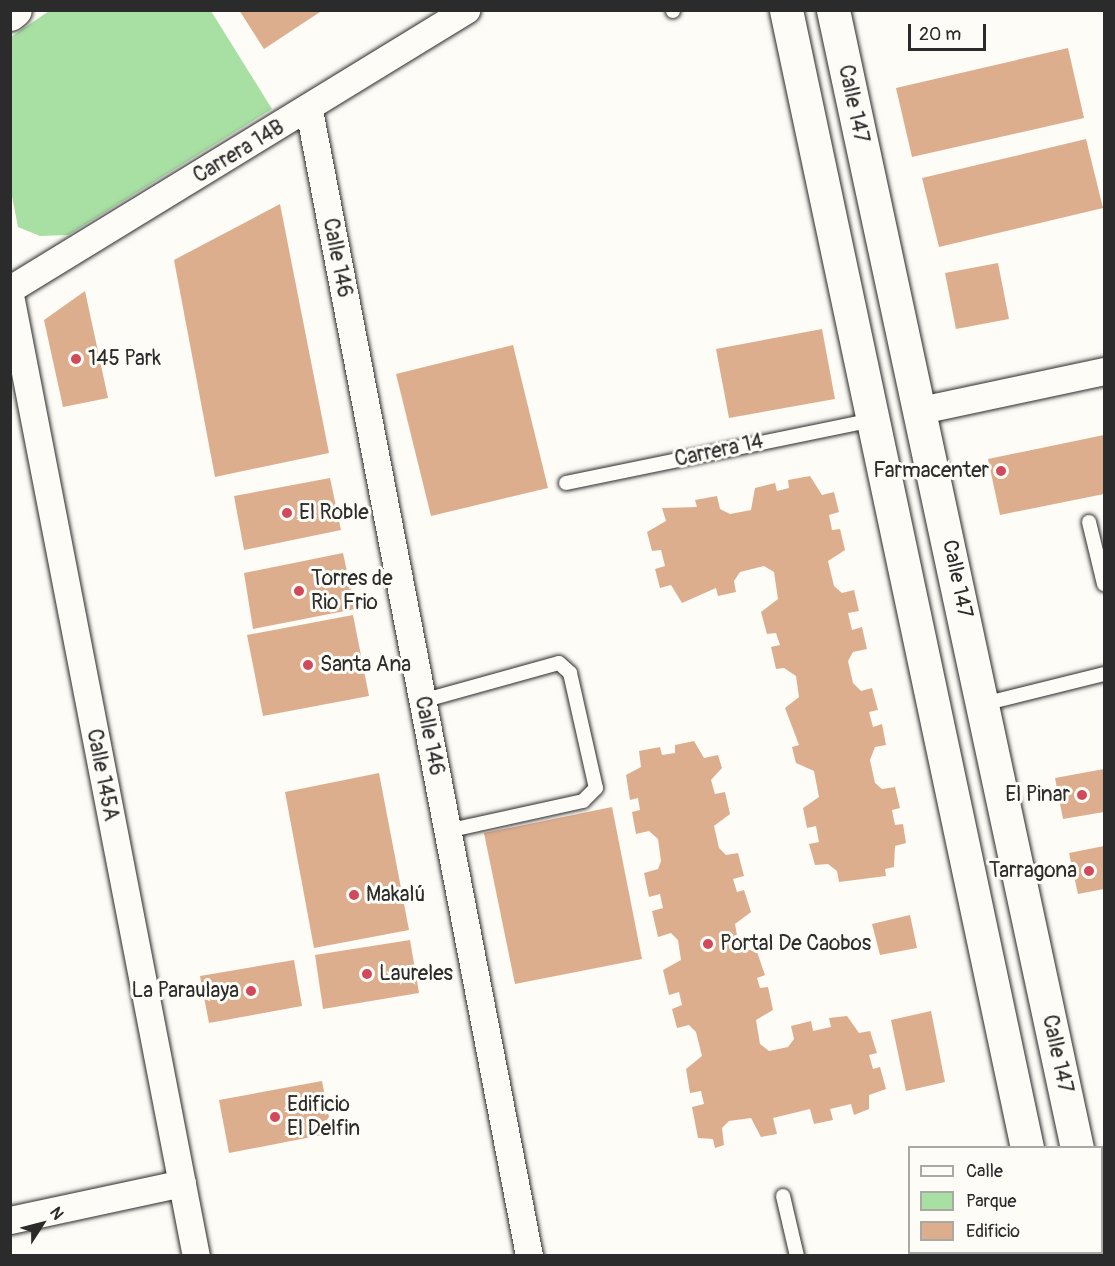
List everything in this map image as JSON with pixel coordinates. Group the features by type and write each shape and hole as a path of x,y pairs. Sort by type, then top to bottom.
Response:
{"main road":[{"path":"10,14 15,10"},
{"path":"786,10 1027,1146"},
{"name":"Calle 147","path":"833,10 921,410 1077,1146"}],"street":[{"name":"Carrera 14B","path":"10,289 309,110 466,10"},
{"name":"Calle 146","path":"309,110 529,1256"},
{"name":"Calle 145A","path":"10,295 196,1256"},
{"path":"921,410 1104,370"},
{"path":"10,1220 182,1183"}],"lane":[{"name":"Carrera 14","path":"566,483 872,420"},
{"path":"1089,522 1104,584"},
{"path":"422,701 559,663 570,673 596,788 583,801 447,831"},
{"path":"983,704 1104,674"},
{"path":"783,1196 797,1256"}],"green space":[{"path":"49,11 211,11 272,109 68,235 40,236 18,227 10,186 11,37"}],"building":[{"path":"239,10 323,10 264,49"},
{"path":"1068,48 1084,118 912,157 896,88"},
{"path":"1086,139 1103,208 939,247 922,178"},
{"path":"280,204 329,453 215,477 174,260"},
{"path":"998,263 1009,319 956,329 945,273"},
{"name":"145 Park","path":"85,291 108,398 63,407 44,320"},
{"path":"822,329 835,399 729,418 716,349"},
{"path":"513,345 548,488 431,516 396,374"},
{"path":"1104,435 1104,494 1000,515 988,459"},
{"name":"Portal De Caobos","path":"810,476 822,495 834,492 839,512 829,515 832,530 840,529 845,550 828,561 834,586 842,593 854,590 859,611 848,613 852,630 862,627 867,649 853,652 848,661 853,683 861,691 872,688 878,710 869,712 873,727 882,724 886,745 875,747 870,760 875,783 882,789 895,787 900,808 892,810 895,825 903,824 906,843 895,846 894,867 885,869 886,876 839,882 837,871 828,864 815,865 809,844 819,842 816,826 807,828 803,808 819,797 814,771 796,763 792,747 799,745 785,708 799,697 796,676 784,668 776,669 771,647 780,645 776,633 767,634 761,612 778,599 774,572 764,566 740,572 734,581 736,592 718,596 716,588 682,603 671,585 660,588 655,569 665,566 661,550 652,551 647,532 666,521 662,508 697,507 695,500 717,496 720,509 730,514 751,510 755,488 775,483 777,491 789,488 788,480"},
{"name":"El Roble","path":"330,478 341,530 244,550 234,496"},
{"name":"Torres de Rio Frio","path":"343,553 355,609 253,629 244,573"},
{"name":"Santa Ana","path":"353,615 369,696 263,716 247,635"},
{"name":"Portal De Caobos","path":"694,741 704,758 718,755 722,768 711,780 715,794 725,792 730,814 714,826 719,848 726,855 738,853 744,876 733,879 737,892 744,890 751,912 735,924 739,947 757,952 765,975 757,978 760,988 768,987 773,1010 756,1020 760,1044 769,1051 788,1047 794,1039 791,1026 811,1021 813,1031 831,1027 829,1018 847,1016 859,1033 870,1031 877,1053 869,1055 873,1069 880,1067 886,1089 869,1095 869,1109 854,1115 851,1104 830,1109 833,1120 814,1124 810,1109 773,1118 777,1134 761,1137 751,1118 729,1121 722,1128 724,1145 715,1148 713,1139 698,1138 692,1107 704,1104 701,1091 690,1093 686,1069 702,1056 696,1032 689,1025 677,1028 672,1009 682,1005 679,992 669,995 663,970 681,960 678,940 671,933 658,937 652,911 663,908 660,894 649,897 644,873 658,869 661,861 658,839 649,831 636,834 632,812 640,810 638,798 630,800 626,775 641,767 639,751 660,747 662,755 675,753 675,745"},
{"name":"El Pinar","path":"1104,769 1104,812 1063,819 1055,778"},
{"path":"379,773 409,930 314,948 285,792"},
{"path":"612,807 642,959 515,984 484,833"},
{"name":"Tarragona","path":"1104,846 1104,889 1078,894 1069,853"},
{"path":"910,915 917,948 880,955 872,924"},
{"name":"Laureles","path":"410,940 419,993 323,1009 315,955"},
{"name":"La Paraulaya","path":"294,960 302,1006 209,1023 200,976"},
{"path":"931,1011 945,1082 906,1091 891,1020"},
{"name":"Edificio El Delfin","path":"322,1081 332,1133 229,1153 219,1100"}],"place":[{"name":"145 Park","path":"76,359"},
{"name":"Farmacenter","path":"1001,471"},
{"name":"El Roble","path":"287,513"},
{"name":"Torres de Rio Frio","path":"299,591"},
{"name":"Santa Ana","path":"308,665"},
{"name":"El Pinar","path":"1082,795"},
{"name":"Tarragona","path":"1089,871"},
{"name":"Makalú","path":"354,895"},
{"name":"Portal De Caobos","path":"708,944"},
{"name":"Laureles","path":"367,974"},
{"name":"La Paraulaya","path":"251,991"},
{"name":"Edificio El Delfin","path":"275,1117"}]}
